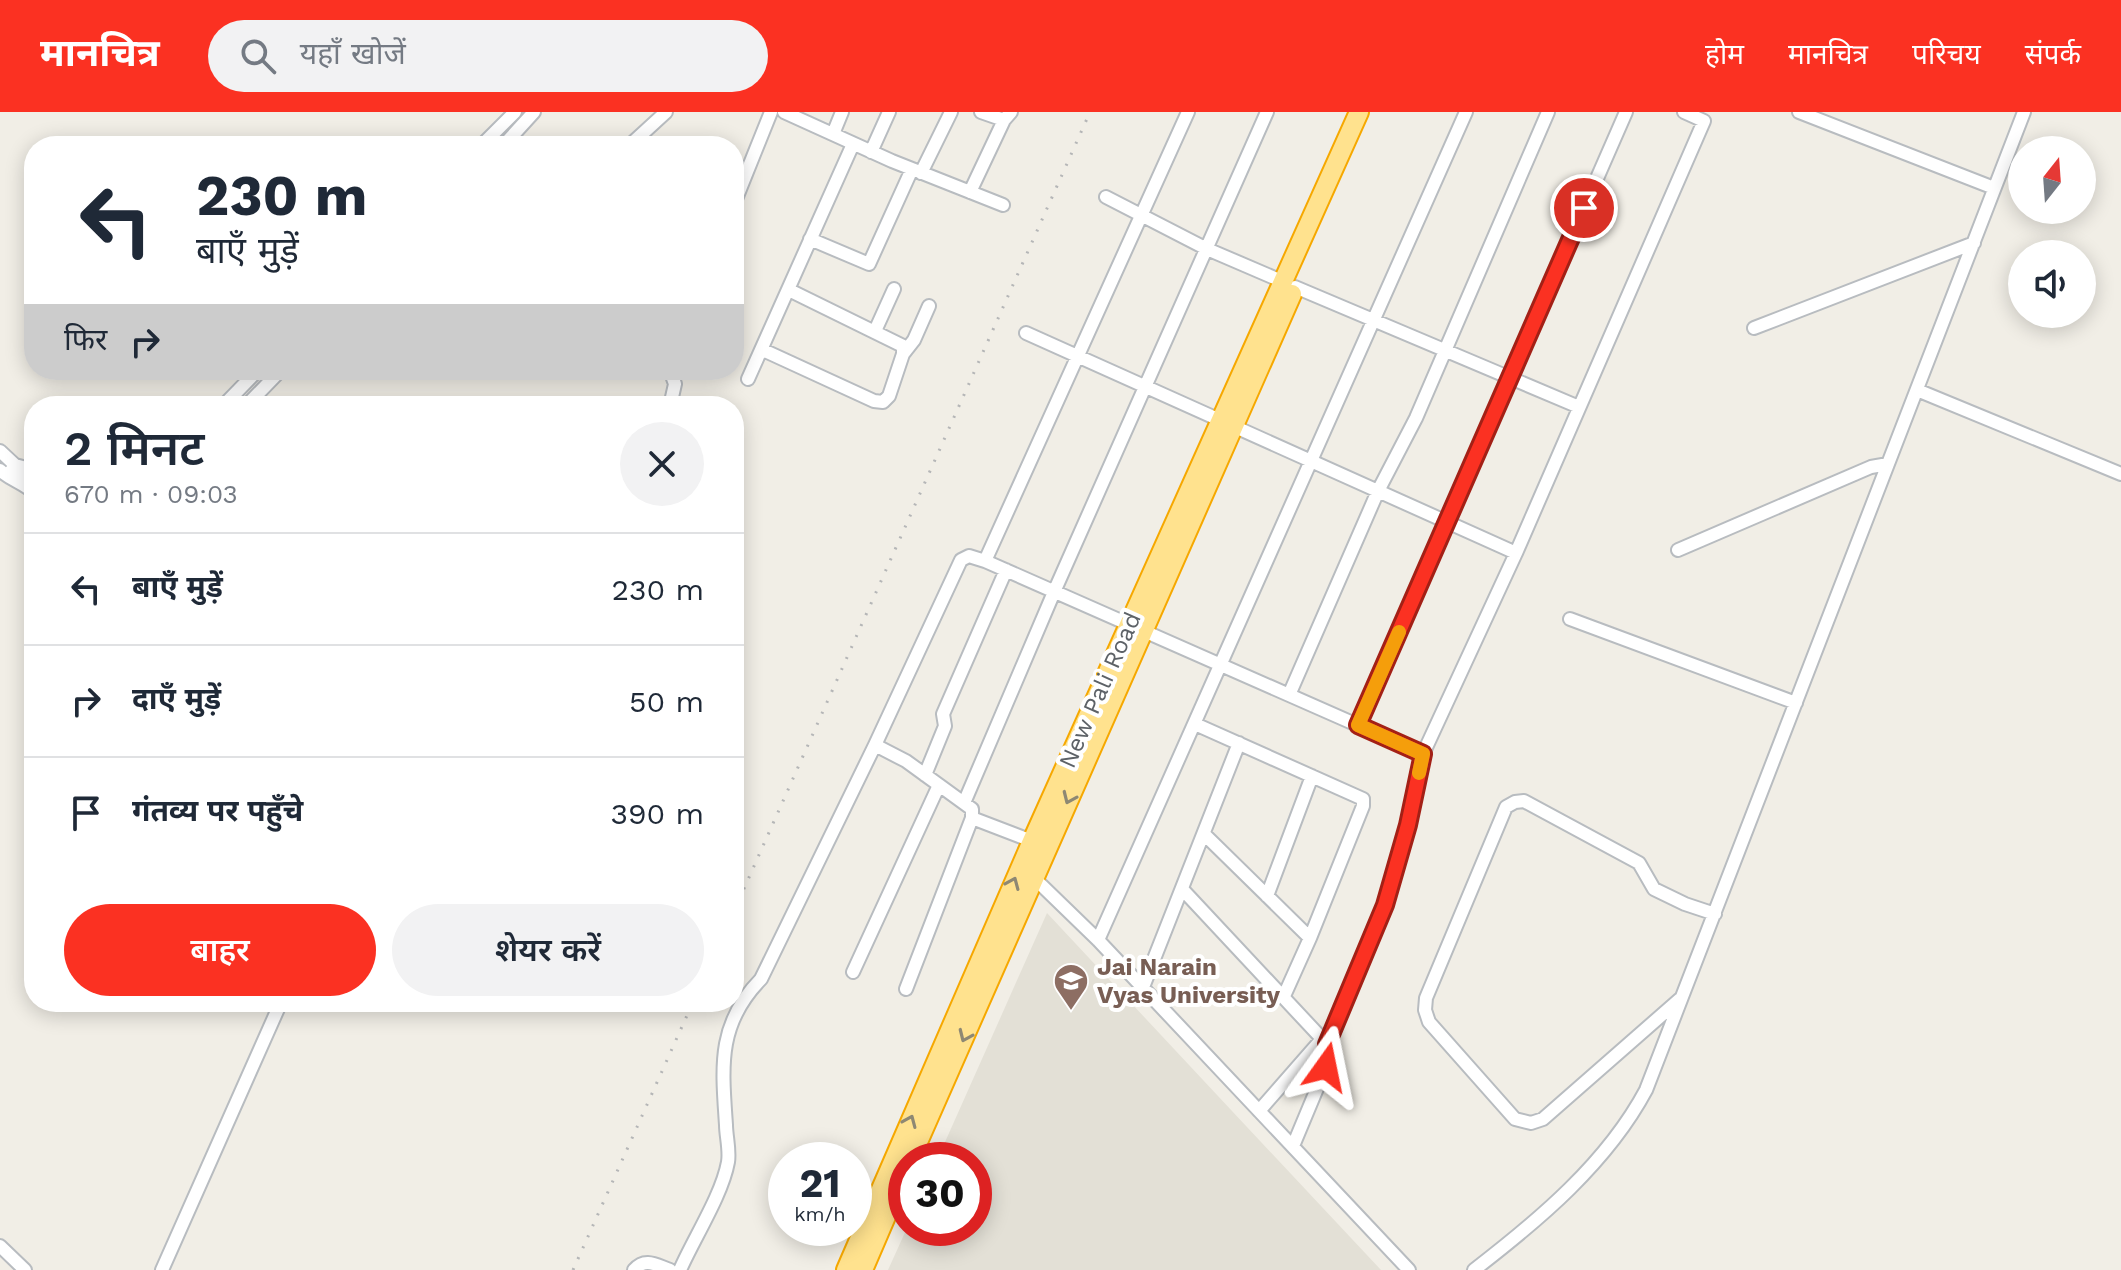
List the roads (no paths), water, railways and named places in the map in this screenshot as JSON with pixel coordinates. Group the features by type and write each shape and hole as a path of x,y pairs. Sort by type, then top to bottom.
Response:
{"highway":[{"name":"New Pali Road","path":"1289,284 1359,112"},
{"name":"New Pali Road","path":"846,1270 1032,841 1135,628 1289,284 1372,112"},
{"name":"New Pali Road","path":"918,1142 1033,877 1135,628"},
{"path":"863,1270 888,1212"}],"street":[{"path":"491,136 515,112"},
{"path":"512,136 534,112"},
{"path":"640,136 666,112"},
{"path":"744,176 771,112"},
{"path":"785,112 871,152 1003,205"},
{"path":"833,134 842,112"},
{"path":"871,152 889,112"},
{"path":"810,239 869,264 916,171 951,112"},
{"path":"970,192 1007,116 981,112"},
{"path":"985,561 1188,112"},
{"path":"964,803 1267,112"},
{"path":"1098,940 1466,112"},
{"path":"1289,695 1378,491 1416,418 1548,112"},
{"path":"1358,725 1626,112"},
{"path":"1259,1111 1325,1042 1385,905 1408,825 1423,754 1516,553 1704,121 1684,112"},
{"path":"1799,112 1994,188"},
{"path":"1474,1270 1553,1203 1604,1152 1646,1090 2024,112"},
{"path":"748,379 853,144"},
{"path":"1106,197 1207,249 1579,407"},
{"path":"1754,328 1974,243"},
{"path":"875,331 894,289"},
{"path":"763,350 874,401 883,402 889,396 903,346 789,290"},
{"path":"903,354 914,340 929,306"},
{"path":"1026,333 1516,553"},
{"path":"233,396 248,380"},
{"path":"256,396 271,380"},
{"path":"1917,390 2121,474"},
{"path":"0,451 15,465 24,480"},
{"path":"1678,550 1871,467 1888,464"},
{"path":"24,467 15,465 3,473 24,485"},
{"path":"744,996 761,979 961,560 969,556 1423,754"},
{"path":"925,775 945,726 943,714 1006,570"},
{"path":"1570,619 1796,703"},
{"path":"1195,724 1363,799 1363,806 1284,996"},
{"path":"1143,987 1239,743"},
{"path":"875,745 906,761 973,811 906,989"},
{"path":"1267,896 1312,776"},
{"path":"853,972 939,785"},
{"path":"1683,997 1543,1119 1531,1123 1515,1119 1429,1022 1425,1010 1426,998 1506,807 1515,802 1524,801 1639,863 1654,889 1666,896 1715,914"},
{"path":"972,818 1032,841"},
{"path":"1204,834 1310,938"},
{"path":"1033,877 1143,987 1409,1270"},
{"path":"1183,890 1325,1042 1323,1075 1293,1146"},
{"path":"162,1270 277,1012"},
{"path":"680,1270 705,1219 729,1158 724,1051 736,1012"},
{"path":"0,1246 25,1270"},
{"path":"634,1270 647,1261 670,1270"}],"railway":[{"path":"744,889 1090,112"},
{"path":"573,1270 689,1012"}],"place":[{"name":"Jai Narain Vyas University","path":"1071,1012"}]}
